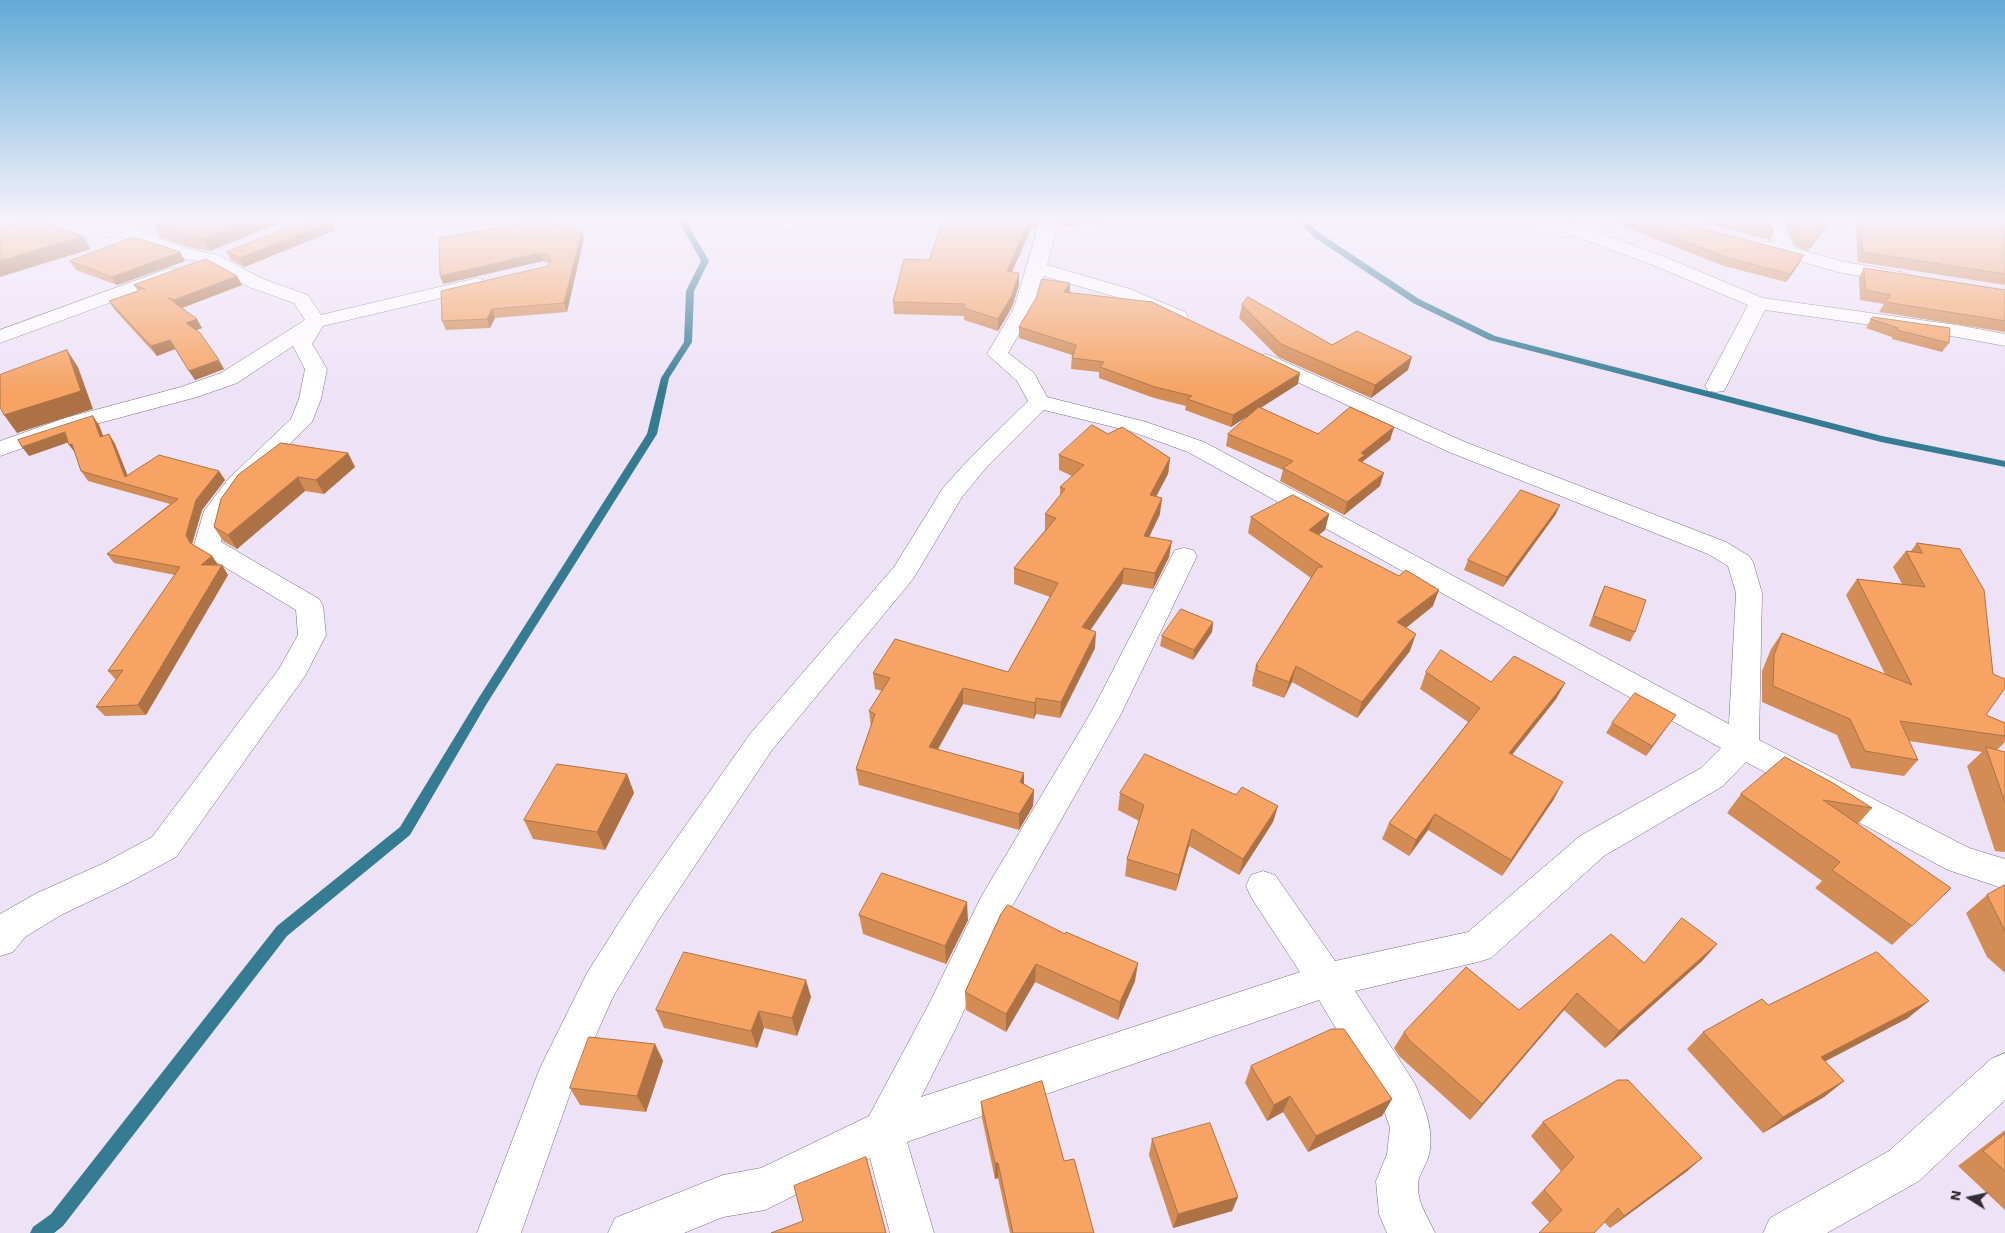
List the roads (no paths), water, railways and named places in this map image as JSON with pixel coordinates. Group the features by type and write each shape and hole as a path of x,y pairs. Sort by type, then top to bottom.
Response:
{"street":[{"path":"0,337 166,276"},
{"path":"247,276 256,283 300,299 316,322"},
{"path":"1035,276 1024,308 997,354 1026,378 1039,402 1114,419 1196,446 1743,746 1960,860 2005,874"},
{"path":"1064,276 1123,293 1198,326"},
{"path":"1693,276 1759,304 2005,340"},
{"path":"1895,276 1915,279"},
{"path":"0,449 73,423 189,392 229,378 316,322 498,280"},
{"path":"1716,386 1759,304"},
{"path":"0,940 12,926 49,904 114,874 164,847 290,676 312,635 309,606 207,545 216,511 237,483 301,422 310,399 316,369 302,344 316,322"},
{"path":"630,1233 723,1196 765,1189 883,1130 1327,980 1478,946 1592,846 1712,777 1743,746 1749,593 1740,562 1718,548 1457,447 1247,351"},
{"path":"499,1233 554,1082 600,985 646,910 761,742 904,573 952,492 1039,402"},
{"path":"912,1233 883,1130 943,1015 993,908 1106,714 1184,556"},
{"path":"1263,886 1327,980 1401,1098 1410,1128 1408,1156 1397,1181 1400,1214 1413,1233"},
{"path":"1785,1233 1904,1166 2005,1073"}],"waterway":[{"path":"39,1233 57,1220 282,931 405,831 482,702 652,434 665,378 688,342 690,291 698,276"},
{"path":"1378,276 1416,301 1492,338 1881,439 2005,464"}]}
